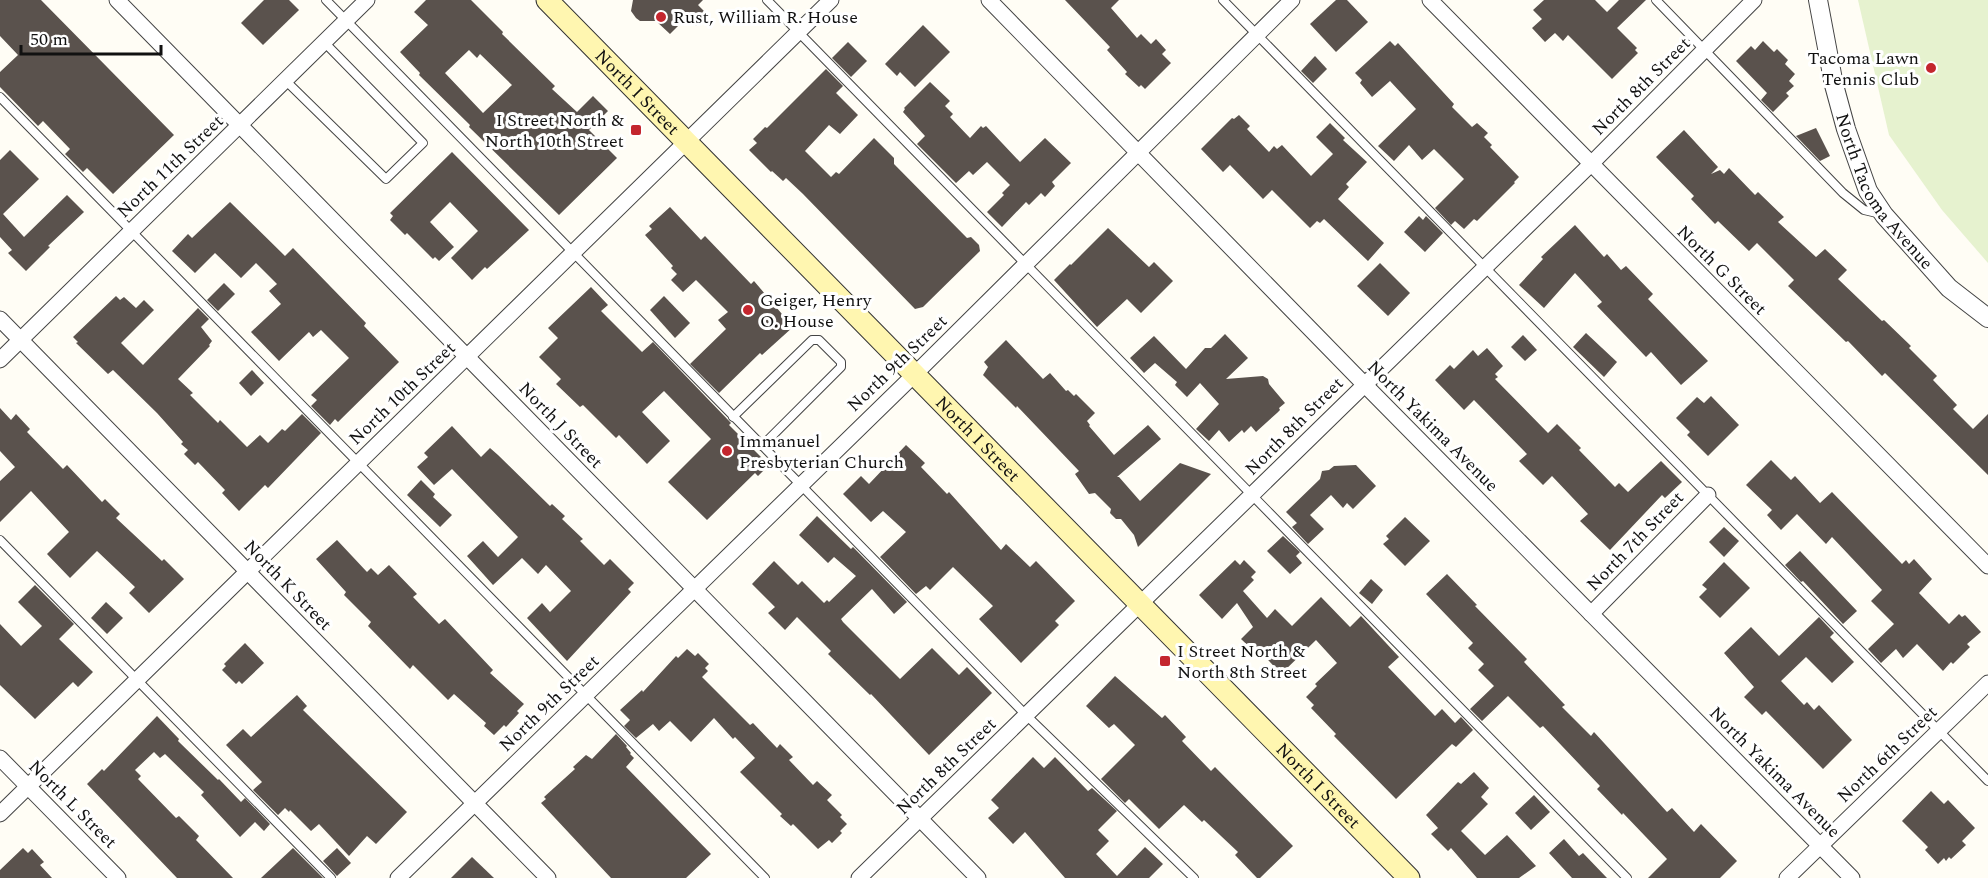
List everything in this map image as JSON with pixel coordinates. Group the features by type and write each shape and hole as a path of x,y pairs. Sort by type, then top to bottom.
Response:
{"main road":[{"name":"North I Street","path":"547,0 1409,878"}],"street":[{"name":"North J Street","path":"117,0 978,878"},
{"name":"North 11th Street","path":"0,360 367,0"},
{"name":"North 10th Street","path":"0,814 831,0"},
{"name":"North Yakima Avenue","path":"989,0 1852,878"},
{"name":"North 9th Street","path":"398,878 915,374 1292,0"},
{"name":"North G Street","path":"1430,0 1988,566"},
{"name":"North 8th Street","path":"859,878 1590,164 1754,0"},
{"name":"North Tacoma Avenue","path":"1818,0 1846,129 1868,190 1884,215 1949,288 1988,318"},
{"name":"North K Street","path":"0,319 548,878"},
{"name":"North 7th Street","path":"1591,614 1708,495"},
{"name":"North 6th Street","path":"1787,878 1988,683"},
{"name":"North L Street","path":"0,758 118,878"}],"lane":[{"path":"326,0 1026,715 1194,878"},
{"path":"766,0 1627,878"},
{"path":"1223,0 1988,781"},
{"path":"1656,0 1851,201 1867,212 1884,215"},
{"path":"285,80 386,179 423,143 324,42"},
{"path":"0,97 765,878"},
{"path":"733,417 812,340 819,340 841,362 841,367 762,446"},
{"path":"0,540 331,878"}],"green space":[{"name":"Tacoma Lawn Tennis Club","path":"1858,0 1988,0 1988,263 1942,210 1889,135"}],"building":[{"path":"0,0 41,0 174,135 113,194 87,168 83,172 65,154 70,149 43,121 38,126 0,87 0,72 18,55 0,36"},
{"path":"264,0 289,0 299,10 263,45 241,23"},
{"path":"426,0 471,0 555,86 552,89 577,112 593,96 608,111 589,130 617,158 559,215 469,127 470,125 419,75 420,73 400,52 428,25 414,12","holes":["469,50 477,58 480,54 512,85 483,113 445,73"]},
{"name":"Rust, William R. House","path":"633,0 703,0 698,5 707,14 696,26 687,17 670,34 656,21 640,21 636,18 631,11"},
{"path":"1065,0 1119,0 1111,8 1137,38 1141,34 1151,44 1156,39 1166,50 1162,54 1171,63 1145,89 1141,85 1139,87 1125,74 1127,72 1107,50 1110,47"},
{"path":"1336,0 1347,0 1368,22 1336,52 1310,24"},
{"path":"1544,0 1595,0 1607,12 1619,0 1646,0 1617,28 1637,48 1635,50 1638,53 1612,79 1568,35 1563,41 1555,33 1545,42 1532,28 1542,19 1533,10"},
{"path":"923,25 950,52 915,87 900,72 897,76 885,64"},
{"path":"1390,41 1395,46 1398,43 1472,127 1477,123 1488,133 1484,137 1492,145 1490,147 1519,177 1477,221 1474,219 1464,229 1455,221 1451,225 1435,208 1464,179 1434,149 1422,160 1409,145 1394,161 1378,146 1416,109 1390,81 1372,97 1355,73"},
{"path":"1763,41 1774,52 1777,49 1788,60 1785,64 1795,74 1789,81 1794,86 1786,93 1789,96 1773,112 1761,100 1767,93 1736,61 1751,46 1755,50"},
{"path":"848,42 867,61 851,77 832,58"},
{"path":"1315,56 1327,69 1313,83 1301,71"},
{"path":"826,69 843,86 836,93 858,115 840,134 829,125 805,151 831,177 836,172 839,174 874,138 894,158 894,164 967,238 971,237 979,245 980,251 923,307 915,309 803,194 786,178 783,181 771,172 749,150 757,143 753,139"},
{"path":"930,82 950,101 945,106 953,114 950,117 970,138 981,126 983,128 986,126 1020,162 1045,138 1071,163 1052,182 1055,186 1045,197 1041,193 1029,205 1026,202 1002,227 987,212 1004,195 1002,193 1010,185 987,162 973,175 969,171 956,183 917,144 925,136 903,112 904,108"},
{"path":"1239,115 1250,126 1247,129 1269,152 1274,146 1277,149 1282,145 1311,176 1333,154 1316,137 1330,123 1345,138 1343,140 1367,162 1346,184 1349,187 1338,199 1384,243 1368,261 1324,219 1320,223 1317,221 1310,228 1272,190 1263,199 1230,165 1223,172 1201,149 1232,118"},
{"path":"1816,128 1830,156 1820,161 1796,136"},
{"path":"1684,130 1718,167 1711,174 1720,170 1724,174 1729,168 1755,195 1758,192 1784,217 1778,222 1816,257 1825,249 1847,270 1838,279 1911,346 1909,348 1937,376 1933,380 1957,405 1953,409 1973,429 1988,414 1988,475 1885,373 1882,376 1788,286 1794,280 1757,243 1749,251 1718,221 1715,224 1691,199 1694,196 1656,157"},
{"path":"10,150 39,179 3,214 24,237 67,195 84,212 48,246 50,247 26,271 8,253 12,250 0,237 0,160"},
{"path":"452,152 529,230 472,280 451,258 478,231 450,202 430,222 454,247 439,261 435,257 433,259 390,220 393,216 390,213"},
{"path":"230,202 285,256 293,248 366,323 364,326 399,362 338,422 335,419 330,425 311,406 317,400 311,395 349,358 321,330 313,337 309,332 279,361 251,332 281,304 269,291 277,284 256,263 241,278 215,253 195,273 172,251 188,234 192,238"},
{"path":"670,207 701,240 705,236 751,284 754,281 793,327 762,355 760,353 719,393 690,364 726,329 718,320 728,312 696,280 683,292 671,280 677,274 671,268 673,266 645,235 652,229 649,226"},
{"path":"1419,216 1423,220 1426,216 1443,233 1425,252 1404,232"},
{"path":"1575,225 1604,257 1607,254 1621,270 1626,266 1653,294 1648,299 1708,361 1681,385 1651,352 1646,357 1597,306 1602,302 1575,273 1544,308 1519,285 1543,259 1541,257"},
{"path":"1108,228 1149,267 1154,262 1173,281 1141,313 1127,299 1097,327 1054,280"},
{"path":"1380,263 1410,293 1388,316 1357,286"},
{"path":"224,283 235,294 218,311 207,300"},
{"path":"591,287 608,305 601,311 642,352 653,342 769,465 758,476 755,473 707,520 668,482 711,439 664,391 642,412 670,441 647,464 619,435 616,438 583,405 580,407 556,384 561,379 539,357 558,338 548,328"},
{"path":"116,296 120,300 124,297 136,308 144,300 154,310 121,343 143,365 198,308 209,319 201,327 212,341 210,346 178,379 193,393 190,395 218,423 220,420 247,447 260,435 268,443 282,429 285,431 302,414 321,433 268,488 265,485 239,511 222,493 225,490 198,462 195,465 184,454 188,450 181,444 183,442 157,413 113,370 108,374 76,343 78,342 73,337"},
{"path":"664,296 690,323 675,338 650,310"},
{"path":"1586,333 1617,362 1604,377 1573,347"},
{"path":"1225,334 1248,358 1226,379 1263,376 1268,379 1269,384 1285,403 1256,432 1251,426 1244,433 1242,430 1229,442 1219,430 1209,441 1196,429 1219,404 1200,383 1187,397 1175,385 1177,382 1155,363 1144,373 1130,358 1154,336 1186,369 1205,348 1211,348"},
{"path":"1523,335 1537,350 1525,361 1511,347"},
{"path":"1006,340 1043,379 1050,373 1066,391 1068,390 1074,396 1076,394 1095,413 1087,421 1089,426 1114,455 1148,425 1161,439 1117,477 1140,501 1180,463 1211,474 1138,547 1134,535 1121,519 1116,519 1110,513 1111,509 1095,493 1089,494 1075,474 1079,471 1017,406 1016,408 983,375 988,367 984,362"},
{"path":"1487,348 1503,366 1495,374 1498,377 1495,379 1548,433 1557,424 1615,487 1619,483 1628,492 1661,461 1682,482 1665,498 1662,495 1610,550 1580,521 1588,514 1552,476 1543,485 1519,461 1527,454 1474,400 1464,410 1435,380 1450,365 1454,369 1473,350 1478,356"},
{"path":"252,370 264,383 251,396 239,383"},
{"path":"1711,396 1739,425 1708,456 1687,435 1690,432 1676,418 1697,397 1704,403"},
{"path":"0,408 11,420 16,414 30,429 27,432 63,469 67,465 102,502 105,499 120,514 116,518 184,579 149,613 129,593 135,587 97,551 70,578 47,554 69,532 31,491 0,522 0,481 15,467 0,451"},
{"path":"452,426 481,457 490,448 550,506 552,504 565,516 562,519 583,539 580,541 604,565 610,559 634,583 628,589 631,592 567,661 527,618 542,603 550,612 571,591 546,565 538,574 522,558 493,585 467,556 483,541 498,557 518,537 452,469 434,485 417,467 428,457 424,453"},
{"path":"906,445 925,463 921,467 947,494 949,492 1001,550 1006,544 1030,567 1036,561 1075,601 1055,621 1059,625 1021,663 979,619 993,606 953,567 930,590 926,586 916,594 880,557 906,532 883,511 871,522 843,494 861,476 869,484"},
{"path":"1771,460 1791,480 1795,476 1820,503 1832,492 1902,564 1906,560 1909,564 1914,559 1932,579 1919,593 1949,624 1959,614 1962,617 1965,615 1981,632 1967,644 1970,647 1953,664 1951,662 1943,671 1917,644 1903,658 1896,649 1881,663 1868,649 1894,624 1871,601 1882,590 1832,537 1826,544 1797,514 1781,530 1767,515 1772,510 1746,485"},
{"path":"1356,465 1376,486 1353,509 1347,503 1343,508 1331,495 1310,515 1324,529 1308,544 1292,527 1297,523 1286,512 1320,479 1322,471 1334,466"},
{"path":"421,480 435,494 433,497 452,515 440,527 407,495"},
{"path":"817,516 851,549 853,547 907,602 894,614 872,589 841,619 843,622 900,679 932,648 959,675 967,667 992,693 929,755 871,694 828,654 831,651 797,617 785,630 768,613 775,607 752,584 774,561 798,585 802,581 824,603 827,600 829,602 856,576 834,557 828,563 799,535"},
{"path":"1405,517 1430,541 1405,566 1383,544 1389,539 1386,536"},
{"path":"1724,527 1739,541 1724,557 1709,542"},
{"path":"1283,536 1300,552 1296,556 1302,563 1290,574 1267,551"},
{"path":"337,540 367,572 371,568 378,575 389,565 417,594 413,597 439,624 445,619 493,670 490,673 524,704 506,727 504,725 494,735 484,726 486,723 454,694 448,700 413,665 410,669 368,626 371,622 344,595 346,592 316,559"},
{"path":"1800,551 1857,611 1843,624 1785,565"},
{"path":"1235,560 1240,565 1244,560 1256,572 1251,577 1254,580 1243,591 1267,618 1275,609 1292,626 1321,597 1350,627 1361,616 1399,657 1388,667 1435,716 1442,709 1455,723 1461,717 1473,730 1456,747 1452,744 1396,799 1334,736 1336,734 1311,708 1314,705 1306,697 1317,686 1315,684 1337,663 1316,640 1281,674 1260,651 1257,654 1241,639 1253,627 1237,603 1222,619 1199,595"},
{"path":"1724,562 1750,588 1720,618 1699,597 1707,589 1702,585"},
{"path":"1447,574 1527,659 1524,662 1565,705 1562,707 1591,736 1594,732 1667,812 1672,808 1694,832 1701,824 1737,861 1720,878 1648,878 1667,859 1597,789 1600,786 1543,726 1540,728 1508,696 1482,721 1470,709 1494,686 1478,670 1484,664 1468,648 1473,643 1426,594"},
{"path":"1371,579 1383,590 1372,604 1359,593"},
{"path":"35,585 74,624 59,639 93,672 78,687 73,682 35,719 0,685 0,624 21,646 42,626 18,602"},
{"path":"106,602 123,618 107,634 91,618"},
{"path":"1819,617 1834,633 1830,637 1854,662 1832,683 1806,657 1781,681 1804,705 1807,702 1814,710 1819,705 1852,740 1823,769 1766,711 1762,715 1744,697 1754,687 1724,653 1751,627 1779,656"},
{"path":"245,643 264,663 242,684 239,681 236,684 222,670 226,666 224,664"},
{"path":"687,649 695,656 698,653 709,664 705,668 708,671 702,677 750,725 753,723 777,748 780,744 793,757 789,760 813,785 817,781 832,795 827,800 842,815 840,817 847,824 832,843 829,840 818,849 793,824 791,826 780,816 782,814 740,772 755,758 714,718 691,742 670,721 659,731 653,724 636,738 624,726 630,720 620,710 642,690 643,692 676,656 678,658"},
{"path":"1115,676 1162,718 1165,715 1186,737 1182,741 1211,771 1215,767 1293,846 1260,878 1257,878 1235,855 1238,852 1204,820 1202,822 1184,805 1159,829 1129,799 1125,803 1101,779 1135,745 1114,724 1109,728 1086,706"},
{"path":"297,695 307,706 303,710 407,812 376,844 367,836 349,856 319,824 311,831 290,810 289,812 285,808 278,815 253,790 262,782 226,745 243,729 251,737"},
{"path":"157,716 179,739 178,741 241,802 245,798 270,824 264,831 255,822 240,837 201,795 204,792 165,754 160,758 154,752 135,770 141,776 138,779 176,818 179,816 199,836 196,840 233,878 177,878 87,784 102,769 104,771"},
{"path":"616,734 634,758 626,767 711,854 686,878 611,878 541,803 546,799 544,797 575,769 573,767 586,755 592,759"},
{"path":"1033,757 1044,768 1055,757 1088,791 1092,788 1117,811 1098,830 1109,841 1096,854 1117,876 1145,847 1163,864 1149,878 1065,878 1025,832 1013,844 988,818 999,808 991,800"},
{"path":"1474,772 1489,788 1481,797 1488,804 1461,831 1485,855 1507,835 1536,866 1519,878 1477,878 1451,848 1448,851 1431,834 1438,828 1426,815 1458,782 1461,784"},
{"path":"1931,791 1944,804 1948,800 1975,828 1962,841 1966,845 1951,859 1949,857 1946,861 1944,858 1938,864 1925,850 1928,847 1902,821"},
{"path":"1534,795 1550,812 1531,830 1515,813"},
{"path":"1564,839 1579,856 1583,853 1607,878 1572,878 1549,853"},
{"path":"23,848 28,853 32,849 44,862 40,865 52,878 0,878 0,870"},
{"path":"293,848 323,878 261,878"},
{"path":"337,848 351,863 337,876 323,861"},
{"path":"472,857 494,878 451,878"}],"place":[{"name":"Rust, William R. House","path":"661,17"},
{"name":"Tacoma Lawn Tennis Club","path":"1931,68"},
{"name":"I Street North & North 10th Street","path":"636,130"},
{"name":"Geiger, Henry O. House","path":"748,310"},
{"name":"Immanuel Presbyterian Church","path":"727,451"},
{"name":"I Street North & North 8th Street","path":"1165,661"}]}
